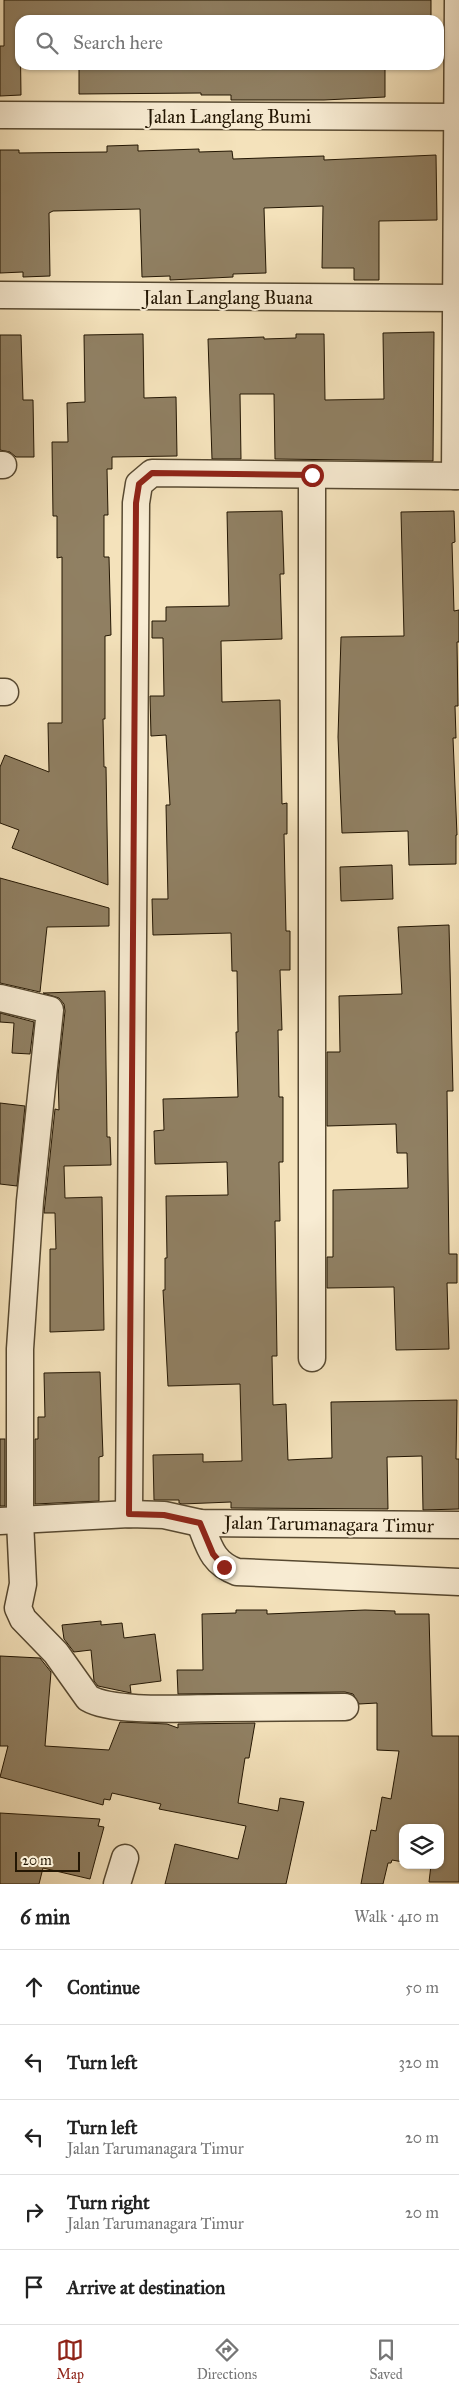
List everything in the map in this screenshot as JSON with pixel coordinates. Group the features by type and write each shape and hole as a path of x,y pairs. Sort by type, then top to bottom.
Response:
{"street":[{"path":"129,1514 136,513 139,484 152,473 457,476 458,0"},
{"name":"Jalan Langlang Bumi","path":"0,115 458,117"},
{"name":"Jalan Langlang Buana","path":"0,295 458,298"},
{"path":"312,475 312,1358"},
{"path":"0,998 50,1010 30,1201 10,1521 23,1584 18,1608 20,1613 23,1619 56,1654 88,1698 96,1702 112,1705 175,1708 345,1707"},
{"name":"Jalan Tarumanagara Timur","path":"10,1521 129,1514 164,1515 200,1523 459,1525"},
{"name":"Jalan Tarumanagara Timur","path":"200,1523 213,1554 224,1567 238,1572 459,1582"},
{"path":"117,1884 125,1858"}],"building":[{"path":"4,0 431,0 431,15 15,15 15,70 21,70 21,95 0,96 0,46 4,46"},
{"path":"79,70 385,70 385,97 324,100 231,100 231,95 201,95 201,93 79,94"},
{"path":"138,145 138,151 199,149 199,152 232,151 233,159 324,156 324,160 436,155 437,220 379,221 379,280 354,280 354,268 322,268 323,206 264,208 266,273 233,274 233,277 170,280 170,276 142,277 140,209 53,211 49,213 50,276 23,277 23,272 0,273 0,150 19,150 19,153 107,152 107,146"},
{"path":"434,332 433,461 275,459 274,394 240,394 241,459 212,459 208,339 296,338 296,334 324,334 325,400 384,399 383,333"},
{"path":"143,334 144,398 176,397 177,456 112,457 112,469 107,469 108,515 104,515 104,557 109,557 111,635 105,636 105,719 103,719 104,767 106,767 108,885 12,848 19,830 0,823 0,767 5,755 49,772 48,723 62,723 62,557 57,558 57,516 53,516 52,442 68,442 67,403 85,402 84,335"},
{"path":"0,335 21,335 23,400 33,400 34,457 16,457 10,452 0,450"},
{"path":"282,511 284,574 280,574 282,639 221,641 222,702 280,700 282,804 287,803 287,834 284,834 286,931 290,931 290,970 280,970 282,1030 278,1030 279,1097 283,1097 283,1162 279,1162 280,1221 275,1221 277,1356 272,1356 273,1405 286,1404 288,1460 332,1458 331,1402 457,1400 456,1459 459,1459 459,1509 423,1510 422,1456 387,1457 388,1509 231,1508 231,1502 182,1504 179,1503 179,1500 154,1500 153,1455 203,1454 203,1462 242,1461 240,1384 168,1386 163,1290 165,1290 165,1258 167,1258 166,1196 228,1195 227,1162 155,1164 154,1131 164,1130 163,1099 238,1097 237,971 232,971 231,933 153,935 152,899 168,899 166,805 170,805 166,735 151,736 150,696 164,696 163,638 152,638 152,621 166,621 166,607 229,606 227,512"},
{"path":"454,511 455,542 452,543 454,611 459,610 459,642 457,642 458,706 455,706 456,738 453,738 457,835 456,864 409,865 408,831 342,833 338,737 341,637 404,636 401,512"},
{"path":"392,865 393,899 341,901 340,867"},
{"path":"0,878 109,908 109,926 47,927 40,992 0,983"},
{"path":"449,925 453,1091 447,1091 449,1254 457,1254 457,1283 447,1283 449,1349 396,1350 394,1287 327,1288 327,1257 333,1257 333,1190 408,1188 407,1153 397,1153 396,1124 327,1126 327,1052 340,1052 339,996 402,994 398,927"},
{"path":"105,991 107,1137 110,1137 111,1165 64,1166 65,1198 102,1197 104,1330 50,1332 50,1249 56,1249 55,1213 44,1213 55,1109 59,1110 58,1075 65,1011 64,1004 59,998 43,993"},
{"path":"0,1013 34,1022 30,1054 12,1053 14,1023 0,1022"},
{"path":"0,1103 25,1106 17,1186 0,1184"},
{"path":"100,1372 103,1456 99,1457 99,1501 35,1504 35,1439 38,1439 38,1417 45,1417 44,1373"},
{"path":"0,1439 5,1439 5,1506 0,1506"},
{"path":"236,1610 267,1610 267,1614 365,1610 395,1611 395,1614 429,1614 432,1736 459,1736 459,1882 429,1882 431,1869 444,1869 444,1824 399,1824 399,1861 392,1860 391,1863 388,1863 383,1884 361,1884 371,1830 376,1831 382,1797 391,1799 399,1751 377,1750 377,1703 359,1704 353,1694 345,1692 178,1694 177,1670 203,1670 202,1614 236,1613"},
{"path":"101,1621 101,1625 122,1623 124,1638 155,1634 161,1681 130,1685 131,1693 98,1686 94,1681 91,1650 74,1652 64,1639 62,1625"},
{"path":"0,1656 40,1658 51,1672 45,1746 109,1750 120,1722 167,1724 178,1728 178,1724 255,1723 249,1758 245,1758 238,1803 278,1811 280,1798 304,1802 286,1884 165,1884 175,1844 238,1859 246,1826 159,1809 161,1804 112,1793 110,1800 104,1799 103,1805 0,1777 8,1746 0,1746"},
{"path":"0,1813 100,1819 98,1826 104,1827 90,1879 43,1868 39,1884 0,1884"}],"route":[{"path":"224,1567 213,1554 200,1523 164,1515 129,1514 136,503 139,484 152,473 312,475"}]}
